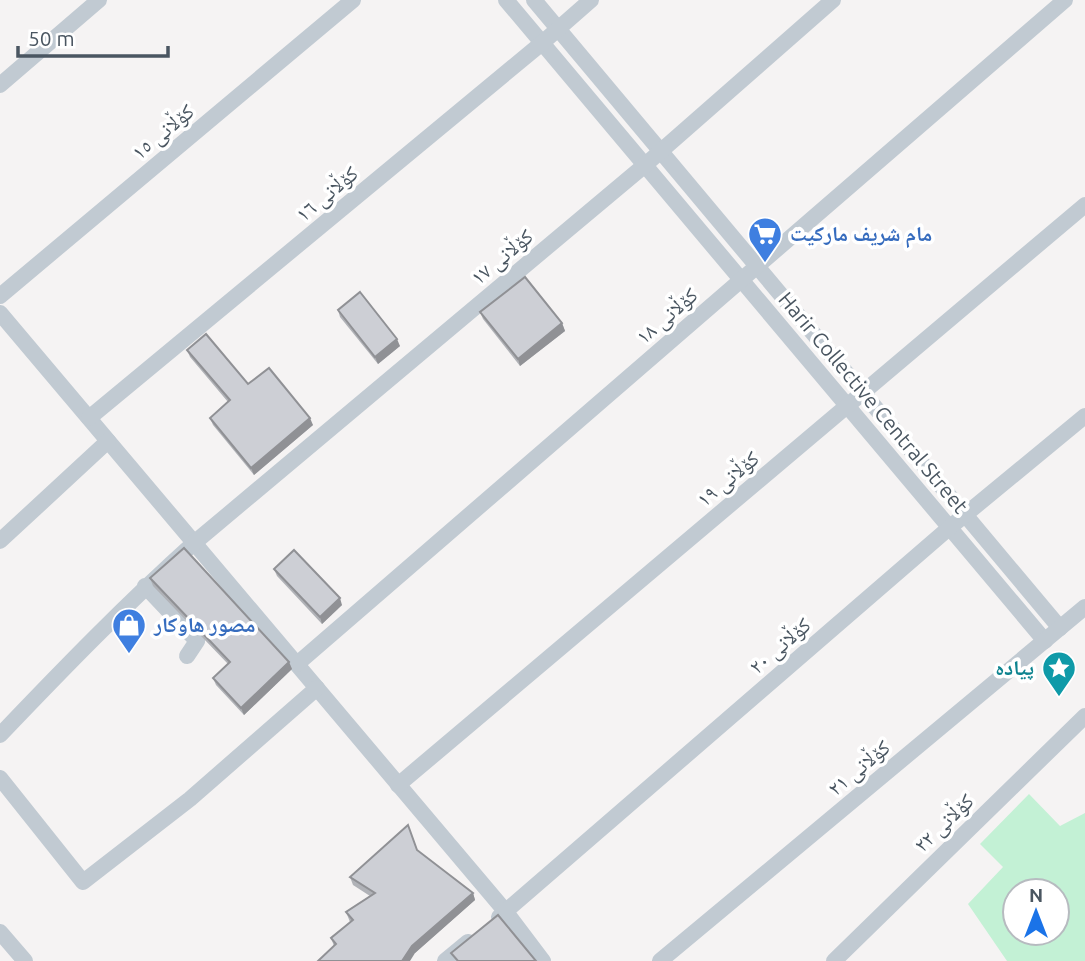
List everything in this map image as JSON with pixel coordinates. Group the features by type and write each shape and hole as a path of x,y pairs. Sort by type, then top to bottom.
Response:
{"street":[{"path":"0,85 99,0"},
{"name":"کۆڵانی ١٥","path":"0,296 353,0"},
{"name":"Harir Collective Central Street","path":"506,0 1045,641"},
{"name":"Harir Collective Central Street","path":"534,0 1060,628"},
{"name":"کۆڵانی ١٦","path":"89,418 591,0"},
{"name":"کۆڵانی ١٧","path":"0,735 145,586 645,165 833,0"},
{"name":"کۆڵانی ١٨","path":"297,664 1065,0"},
{"name":"کۆڵانی ١٩","path":"398,785 1085,205"},
{"path":"0,313 506,912 543,961"},
{"name":"کۆڵانی ٢٠","path":"445,961 506,912 965,514 1085,416"},
{"path":"0,541 108,441"},
{"path":"145,586 197,641 187,656"},
{"name":"کۆڵانی ٢١","path":"660,961 1085,607"},
{"path":"0,778 83,882 190,799 317,688"},
{"name":"کۆڵانی ٢٢","path":"834,961 1085,716"},
{"path":"0,932 25,961"}],"green space":[{"path":"1029,794 1060,826 1085,813 1085,961 1007,961 968,904 1003,867 980,844"}],"building":[{"path":"525,277 562,323 518,359 480,312"},
{"path":"360,292 397,339 375,357 338,310"},
{"path":"206,334 248,384 269,368 310,418 251,468 210,418 230,400 187,350"},
{"path":"184,548 289,662 241,708 213,678 230,662 150,578"},
{"path":"294,550 340,598 320,617 274,569"},
{"path":"408,825 417,850 473,893 412,946 402,961 318,961 336,944 331,938 353,920 346,912 375,893 350,877"},
{"path":"498,915 536,961 458,961 451,953"}],"place":[{"name":"مام شریف مارکیت","path":"765,264"},
{"name":"مصور هاوکار","path":"129,655"},
{"name":"پیادە","path":"1059,698"}]}
